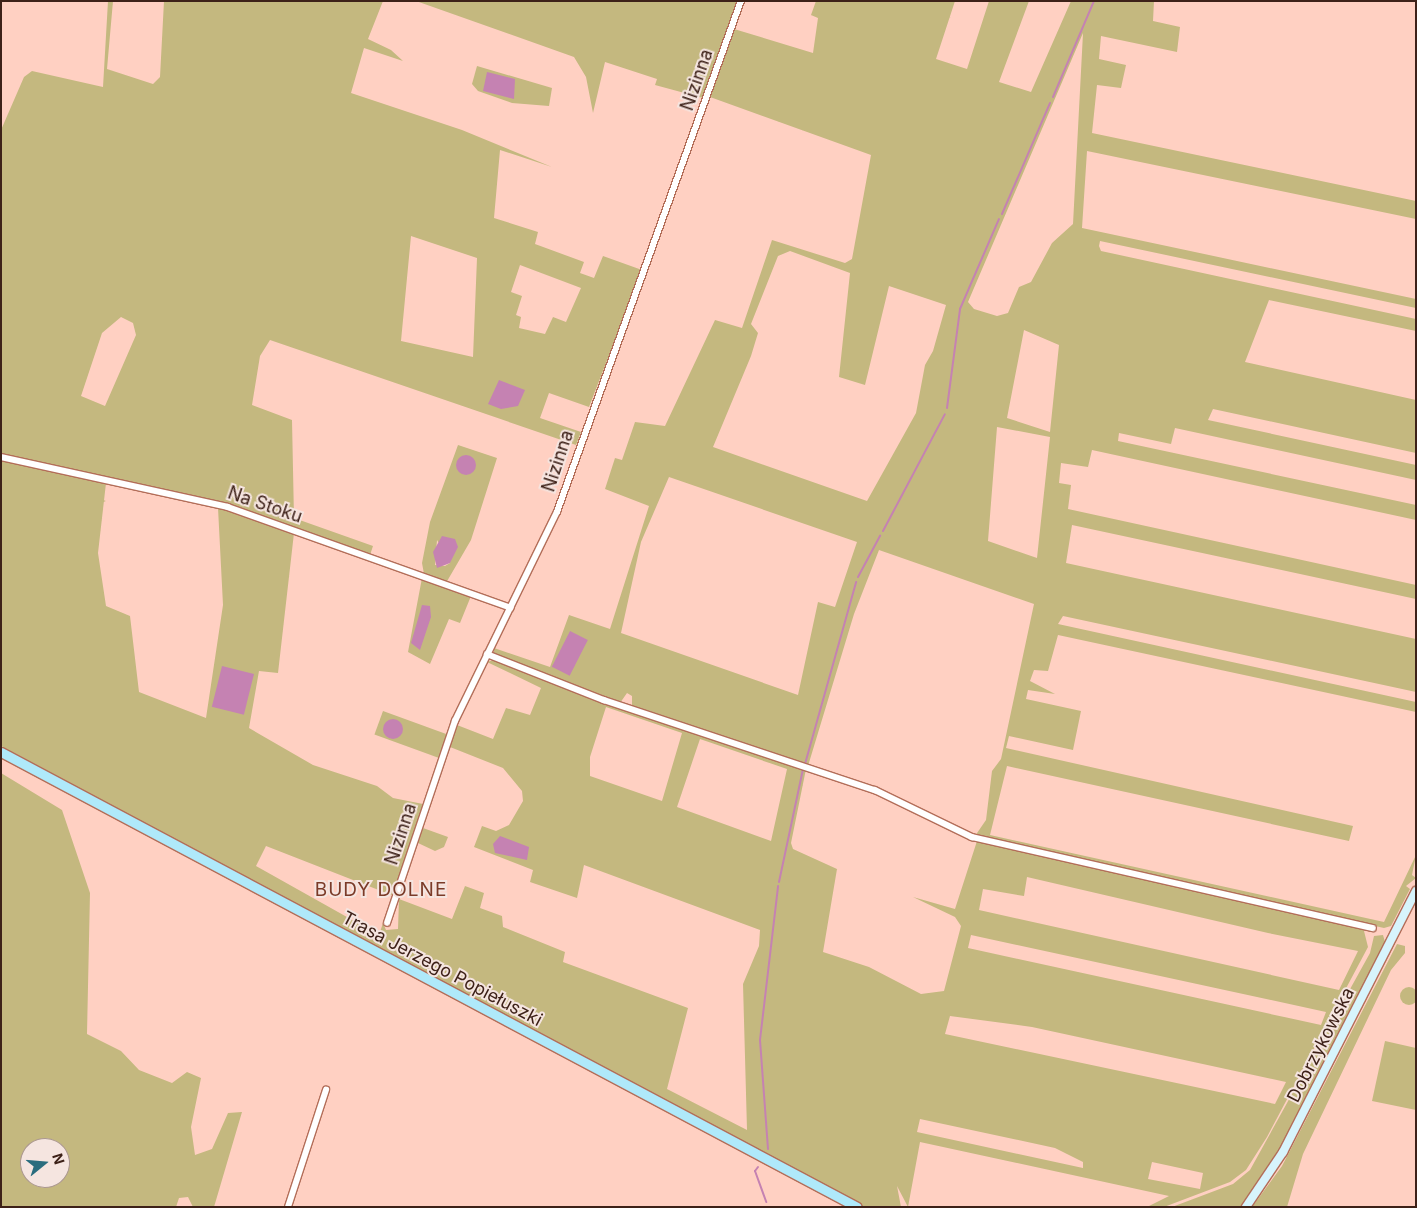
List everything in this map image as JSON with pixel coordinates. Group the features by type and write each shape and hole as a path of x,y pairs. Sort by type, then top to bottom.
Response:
{"main road":[{"name":"Trasa Jerzego Popiełuszki","path":"1,752 815,1187 857,1207"},
{"name":"Dobrzykowska","path":"1246,1207 1283,1152 1416,892"},
{"name":"Trasa Jerzego Popiełuszki","path":"815,1187 845,1207"}],"street":[{"name":"Nizinna","path":"387,923 449,736 556,512 741,1"},
{"name":"Na Stoku","path":"1,457 228,507 511,608"},
{"path":"487,654 612,703 875,790 972,837 1373,928"},
{"path":"288,1207 326,1090"}],"shaded area":[{"path":"108,1 113,1 107,69 153,84 160,77 164,1 383,1 368,39 391,50 403,61 364,48 351,93 462,130 552,167 500,150 494,218 538,232 535,244 584,262 580,273 594,278 603,256 642,270 589,407 549,393 540,418 581,432 576,445 270,340 260,356 252,405 292,420 294,518 373,546 370,555 229,505 1,455 1,130 24,77 32,71 103,87","holes":["411,236 477,258 473,357 401,341","520,265 581,288 566,322 553,317 545,334 519,328 521,317 516,315 522,296 511,292","121,317 133,323 136,335 105,406 81,396 102,333"]},
{"path":"416,1 738,1 703,98 655,85 657,79 605,62 593,113 586,77 574,57"},
{"path":"816,1 955,1 936,59 967,69 989,1 1029,1 999,82 1031,92 1071,1 1154,1 1153,21 1180,27 1177,52 1101,36 1099,59 1126,65 1121,88 1097,85 1092,133 1416,201 1416,219 1087,151 1082,228 1416,299 1416,308 1100,241 1099,246 1101,251 1416,319 1416,331 1269,300 1245,362 1416,400 1416,453 1213,409 1208,420 1416,465 1416,480 1175,428 1171,444 1119,433 1118,441 1416,505 1416,520 1092,450 1088,467 1061,463 1059,483 1071,485 1068,509 1416,585 1416,599 1072,525 1066,563 1416,639 1416,692 1063,616 1058,624 1416,702 1416,712 1058,635 1048,671 1034,670 1030,681 1055,694 1028,690 1026,699 1081,711 1073,750 1009,736 1006,748 1353,826 1349,841 1007,766 990,835 1384,922 1416,855 1412,875 1416,878 1406,886 1410,889 1391,926 1384,928 975,836 986,820 992,771 1001,759 1034,604 879,550 854,614 808,766 632,706 632,696 627,693 620,703 494,654 494,648 550,667 569,615 610,629 649,506 605,489 615,458 622,460 635,422 665,426 715,320 742,328 772,240 845,263 852,259 871,155 710,97 734,29 813,53 818,18 811,15","holes":["1083,33 1073,224 1052,243 1031,282 1019,287 1008,313 997,316 974,309 968,302","790,251 850,273 839,377 865,385 889,286 946,305 933,351 925,365 916,413 867,501 713,447 751,356 758,333 751,324 778,256","1024,330 1059,345 1050,432 1007,418","997,427 1050,437 1037,558 988,541","669,477 857,542 835,607 818,602 798,695 621,633 641,542"]},
{"path":"477,66 552,88 549,106 512,103 478,91 472,84"},
{"path":"487,72 515,79 514,99 483,91"},
{"path":"499,380 525,390 518,406 501,409 488,404"},
{"path":"458,445 497,458 471,540 446,583 424,574 422,563 430,522","holes":["437,540 450,563 445,566 435,565"]},
{"path":"466,455 473,458 476,465 473,472 466,475 459,472 456,465 459,458"},
{"path":"1,459 106,483 98,553 106,606 130,616 139,692 206,718 223,605 218,508 294,533 278,673 259,671 249,728 313,765 377,786 393,798 423,804 394,896 266,846 256,866 379,935 383,923 386,930 398,929 399,899 452,919 465,886 484,893 480,908 502,916 503,927 565,952 563,962 688,1008 667,1089 747,1130 743,984 759,946 760,930 584,865 577,898 530,882 533,870 474,847 482,826 496,831 509,825 523,801 522,791 503,768 450,747 457,725 493,739 506,708 530,715 541,688 487,662 494,660 806,769 791,843 793,849 837,869 823,952 869,967 921,994 944,991 961,926 955,917 913,897 955,909 977,841 1363,927 1368,947 1267,1137 1246,1170 1230,1182 1164,1207 1147,1207 1169,1196 920,1142 908,1207 897,1186 901,1207 864,1207 1,746","holes":["606,707 682,733 662,801 590,776 590,757","700,739 787,769 771,841 677,807","1027,877 1268,933 1358,951 1339,990 979,910 983,889 1024,896","971,935 1326,1012 1321,1025 968,948","950,1016 1032,1027 1286,1082 1275,1104 945,1034","920,1119 1055,1148 1083,1162 1083,1168 917,1132","1152,1162 1203,1173 1200,1189 1148,1179"]},
{"path":"442,536 455,539 458,547 450,563 437,568 433,552"},
{"path":"422,578 471,596 460,623 449,619 430,664 408,652"},
{"path":"422,605 430,606 431,617 420,650 411,643"},
{"path":"570,631 588,640 570,676 552,667"},
{"path":"222,666 254,674 244,715 212,707"},
{"path":"383,711 447,734 438,758 374,734"},
{"path":"393,719 400,722 403,729 400,736 393,739 386,736 383,729 386,722"},
{"path":"1,773 62,810 90,893 87,1034 121,1051 139,1070 172,1083 187,1072 201,1078 191,1127 195,1155 212,1149 228,1113 242,1112 214,1207 193,1207 188,1197 179,1198 176,1207 1,1207"},
{"path":"423,828 448,837 444,847 435,851 418,843"},
{"path":"500,836 529,847 527,860 495,853 493,844"},
{"path":"1383,935 1385,942 1375,964 1284,1143 1250,1196 1241,1207 1172,1207 1233,1184 1250,1170 1370,953 1374,936"},
{"path":"1397,944 1405,946 1405,953 1391,970 1303,1154 1287,1207 1252,1207 1282,1166"},
{"path":"1409,987 1415,990 1418,996 1415,1002 1409,1005 1403,1002 1400,996 1403,990"},
{"path":"1385,1041 1416,1048 1416,1110 1372,1101"}],"waterway":[{"path":"1053,97 1094,1"},
{"path":"1002,214 1050,103"},
{"path":"947,408 960,309 999,219"},
{"path":"883,531 945,414"},
{"path":"858,577 880,536"},
{"path":"805,764 856,582"},
{"path":"779,882 803,769"},
{"path":"768,1149 760,1040 778,886"},
{"path":"758,1167 755,1171 766,1202"}],"district":[{"name":"BUDY DOLNE","path":"381,890"}]}
